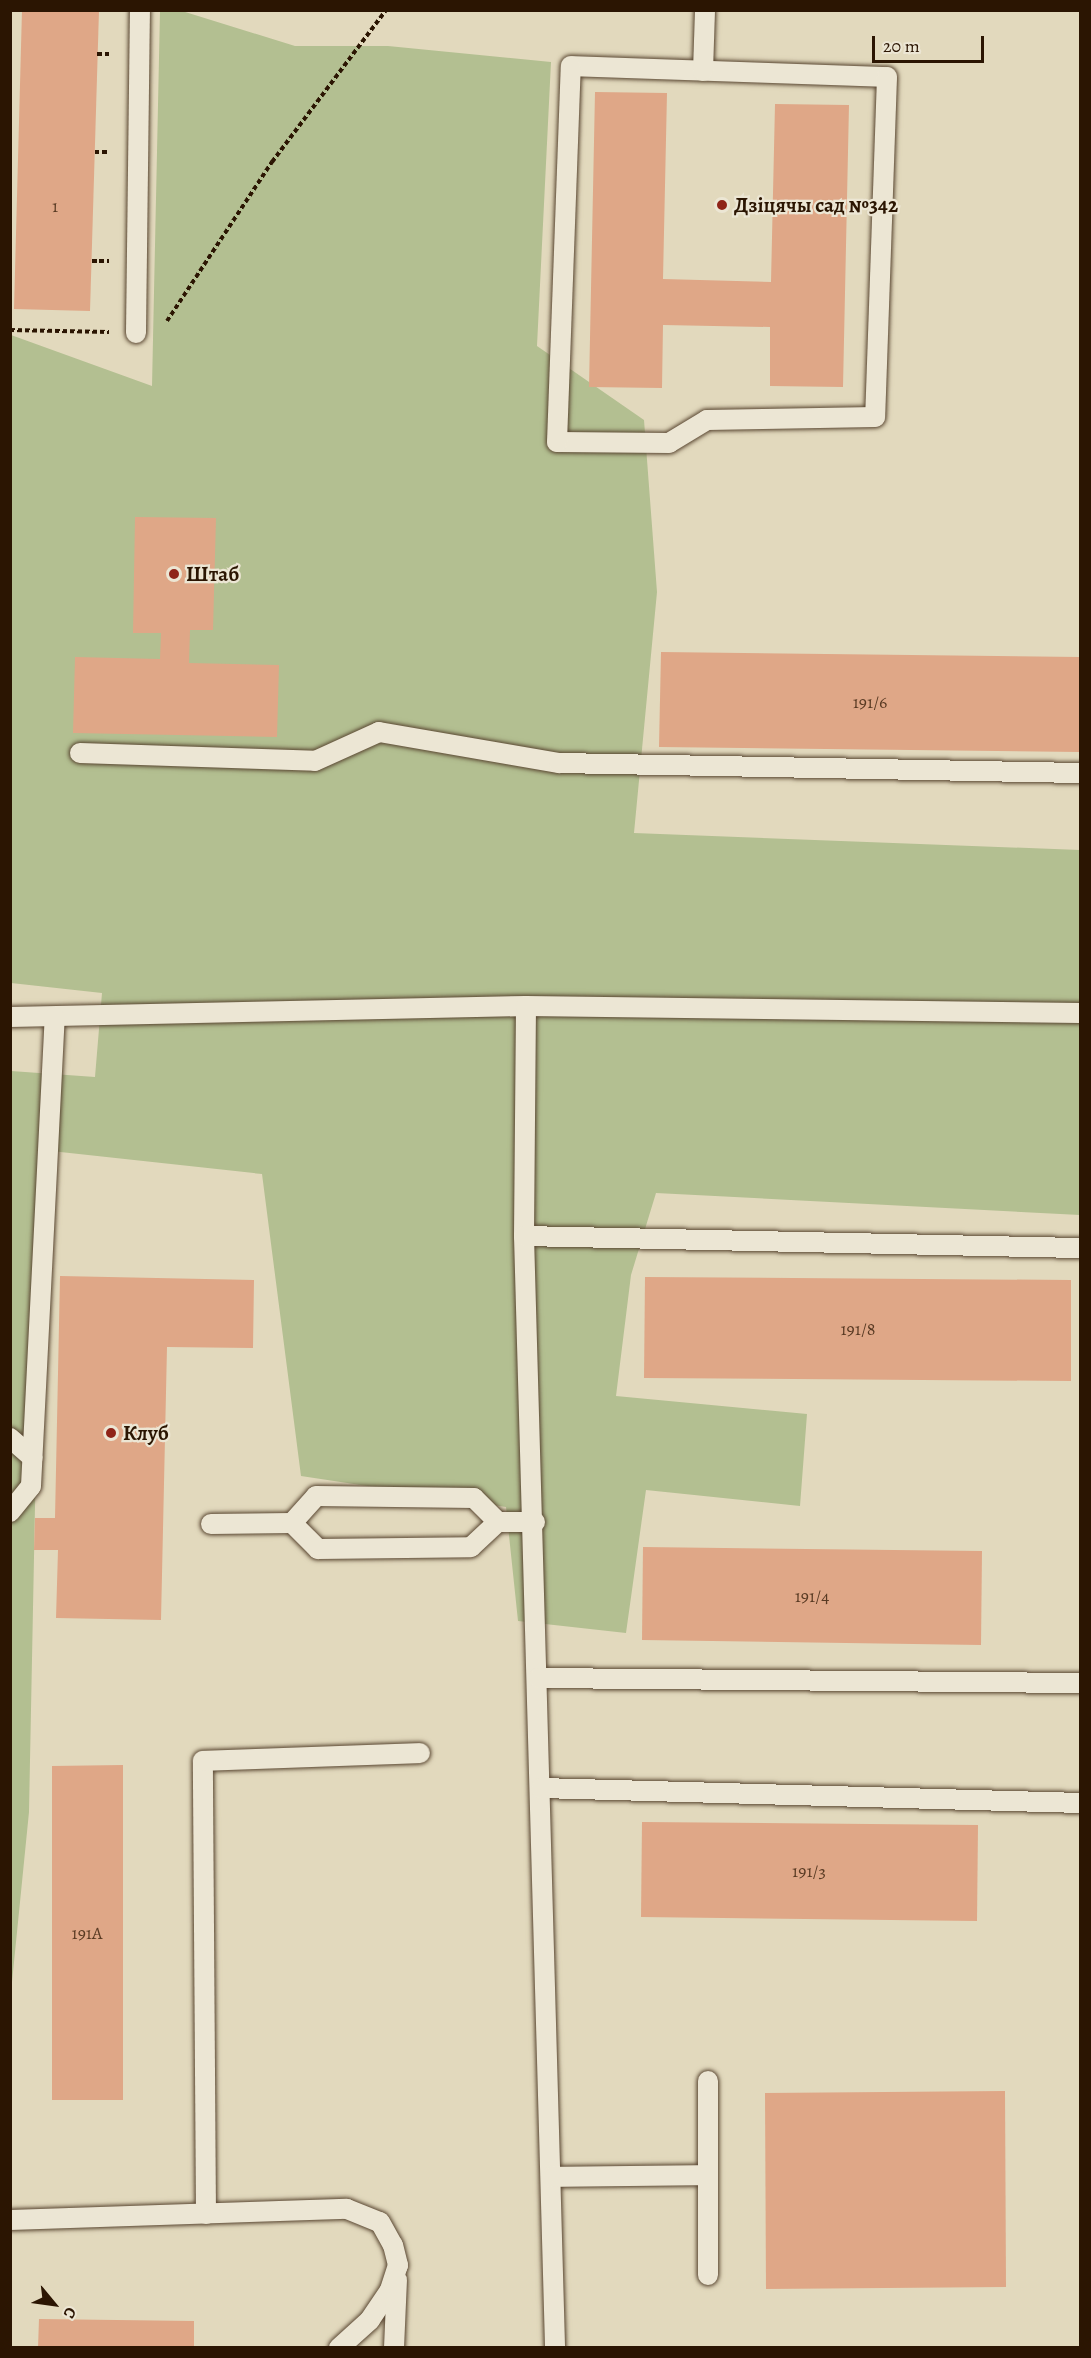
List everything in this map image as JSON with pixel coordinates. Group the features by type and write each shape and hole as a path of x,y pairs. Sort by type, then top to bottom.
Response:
{"lane":[{"path":"136,333 140,10"},
{"path":"703,71 705,10"},
{"path":"571,66 703,71 886,78 875,417 707,420 669,443 557,442 571,66"},
{"path":"81,753 315,761 379,732 559,763 1080,773"},
{"path":"10,1017 54,1018 526,1006 1080,1013"},
{"path":"526,1006 524,1236 535,1522 555,2348"},
{"path":"10,1512 32,1486 54,1018"},
{"path":"524,1236 1080,1248"},
{"path":"10,1438 33,1458"},
{"path":"292,1523 316,1496 474,1498 498,1522"},
{"path":"211,1524 292,1523 318,1549 471,1547 498,1522 535,1522"},
{"path":"539,1678 1080,1683"},
{"path":"206,2214 203,1761 420,1753"},
{"path":"541,1788 1080,1803"},
{"path":"708,2081 708,2275"},
{"path":"551,2177 708,2175"},
{"path":"10,2220 346,2209 380,2222 393,2245 398,2265 394,2348"},
{"path":"339,2348 370,2320 390,2290 398,2265"}],"path":[{"path":"10,330 136,333 165,324 272,162 386,10"}],"green space":[{"path":"160,11 182,11 295,46 388,46 551,62 537,346 644,420 657,592 634,833 1080,850 1080,1215 656,1193 631,1275 616,1396 807,1414 800,1506 646,1490 626,1633 518,1621 506,1507 301,1476 262,1174 42,1150 29,1812 11,1992 11,1071 95,1077 102,993 11,983 11,335 152,386"}],"building":[{"path":"22,10 99,10 90,311 14,309"},
{"path":"595,92 667,93 663,279 771,282 775,104 849,105 843,387 770,386 770,327 663,325 662,388 589,387"},
{"name":"Штаб","path":"135,517 216,518 213,630 190,630 189,663 279,665 277,737 73,733 75,657 160,659 161,633 133,633"},
{"path":"661,652 1080,657 1080,752 659,747"},
{"name":"Клуб","path":"60,1276 254,1280 253,1348 167,1347 161,1620 56,1618 58,1550 34,1550 35,1518 55,1518"},
{"path":"645,1277 1071,1280 1071,1381 644,1378"},
{"path":"643,1547 982,1551 981,1645 642,1640"},
{"path":"123,1765 123,2100 52,2100 52,1766"},
{"path":"642,1822 978,1825 977,1921 641,1917"},
{"path":"1005,2091 1006,2287 766,2289 765,2093"},
{"path":"39,2319 194,2321 194,2348 38,2348"}],"place":[{"name":"Дзіцячы сад №342","path":"722,205"},
{"name":"Штаб","path":"174,574"},
{"name":"Клуб","path":"111,1433"}]}
